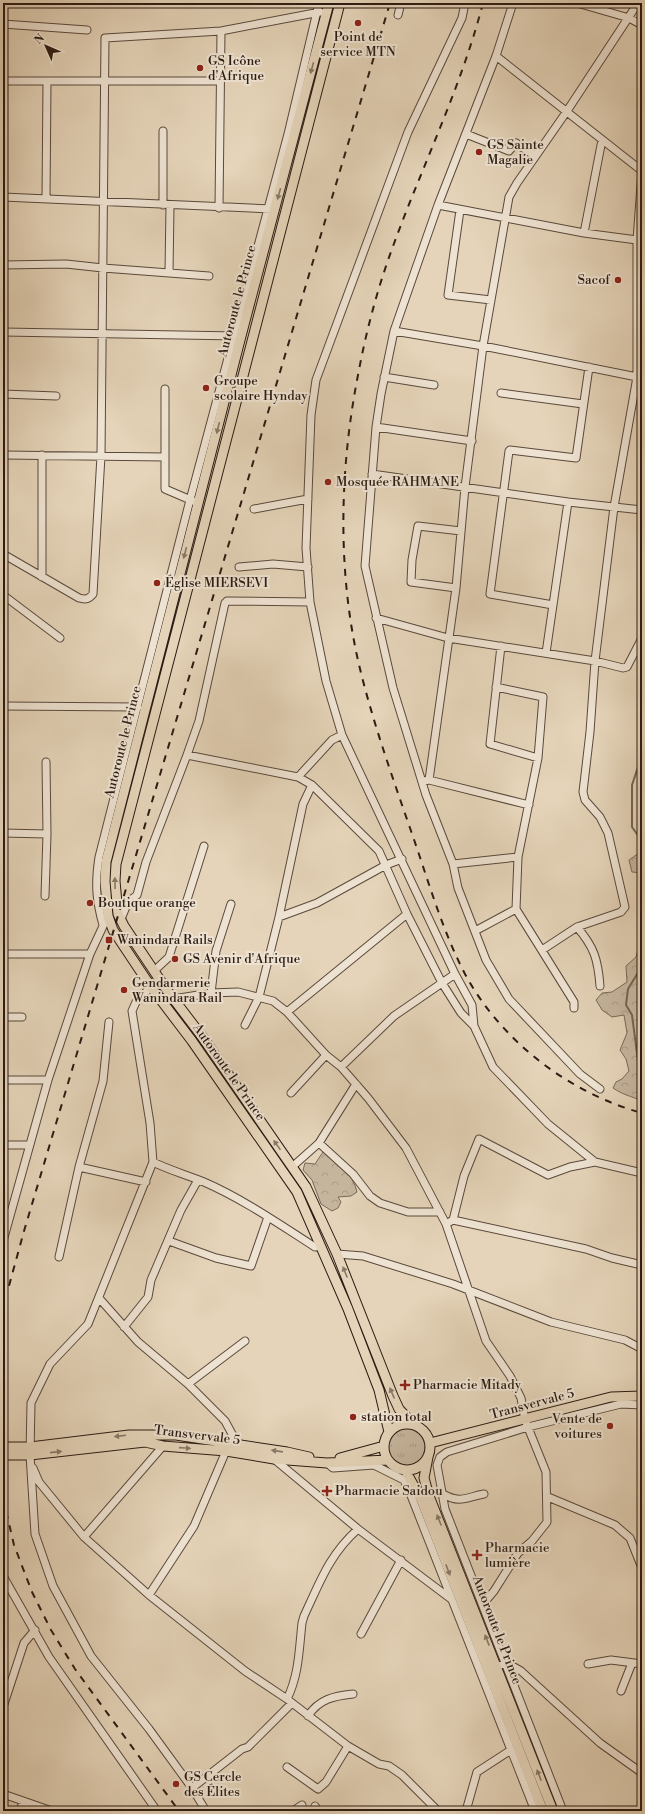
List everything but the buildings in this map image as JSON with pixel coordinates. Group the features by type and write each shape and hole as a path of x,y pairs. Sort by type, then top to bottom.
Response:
{"main road":[{"name":"Autoroute le Prince","path":"340,3 116,864 115,882 118,914 124,926 173,999 201,1035 306,1188 337,1254 393,1396 399,1409 414,1425"},
{"name":"Autoroute le Prince","path":"328,7 271,209 194,502 106,862 105,882 108,916 113,930 151,987 192,1041 297,1192 348,1309 379,1390 389,1432"},
{"name":"Transvervale 5","path":"430,1443 526,1424 611,1397 642,1396"},
{"path":"400,1425 414,1425 425,1432 430,1443 428,1457 418,1467 404,1470 392,1465 387,1460 384,1446 389,1432 400,1425"},
{"name":"Transvervale 5","path":"3,1455 129,1435 168,1435 287,1452 311,1458 341,1458 384,1446"},
{"name":"Transvervale 5","path":"3,1447 30,1451 145,1442 163,1446 226,1450 274,1459 328,1463 387,1460"},
{"name":"Autoroute le Prince","path":"428,1457 424,1478 426,1484 553,1811"},
{"name":"Autoroute le Prince","path":"404,1470 420,1499 423,1516 543,1811"}],"street":[{"path":"3,197 219,208 271,209 319,3"},
{"path":"398,15 401,3"},
{"path":"465,3 462,18 408,132 316,380 311,415 306,548 310,602 326,681 342,735 402,859 455,974 472,1005 474,1026 493,1068 548,1124 595,1162"},
{"path":"513,3 496,56 438,206 394,331 384,377 376,427 365,566 393,688 453,864 458,888 486,960 508,999 580,1074 600,1089"},
{"path":"577,3 628,18 642,25"},
{"path":"425,781 456,588 465,487 483,346 509,197 535,156 567,111 590,73 638,3"},
{"path":"3,554 79,598 85,600 90,598 93,594 101,456 106,38 220,31 317,13 328,7"},
{"path":"3,24 87,30"},
{"path":"219,208 220,31"},
{"path":"496,56 642,171 639,241 640,378 614,506 595,661 583,797 600,817 608,833 625,907 621,912 577,927 542,950"},
{"path":"3,80 219,81"},
{"path":"46,199 47,81"},
{"path":"163,130 169,273"},
{"path":"466,134 509,151 516,143 535,156"},
{"path":"584,233 602,140"},
{"path":"438,206 584,233 639,241"},
{"path":"460,210 448,295 491,300"},
{"path":"3,265 66,264 209,276"},
{"path":"394,331 483,346 640,378"},
{"path":"3,332 238,336"},
{"path":"553,605 490,594 509,450 576,458 589,367"},
{"path":"384,377 434,385"},
{"path":"103,925 98,907 95,883 99,857 194,502 165,489 165,389"},
{"path":"501,393 583,404"},
{"path":"3,394 56,396"},
{"path":"376,427 472,441"},
{"path":"3,455 165,457"},
{"path":"42,455 42,577"},
{"path":"372,474 568,502 642,510"},
{"path":"254,510 308,499"},
{"path":"546,653 568,502"},
{"path":"456,588 411,582 412,560 418,526 461,531"},
{"path":"239,567 273,564 308,567"},
{"path":"3,595 60,638"},
{"path":"121,919 128,902 137,894 146,862 199,721 225,603 228,601 310,602"},
{"path":"376,618 448,638 595,661 625,668 642,638"},
{"path":"501,646 490,744 538,758"},
{"path":"496,687 543,696 538,758 518,857 516,909 574,1002 574,1008"},
{"path":"3,706 138,707"},
{"path":"298,777 332,740 342,735"},
{"path":"187,755 298,777 312,786 379,851 407,914 442,983 461,1013 474,1026"},
{"path":"45,896 47,834 46,762"},
{"path":"425,781 529,806"},
{"path":"245,1025 259,997 279,917 303,804 312,786"},
{"path":"3,833 47,834"},
{"path":"154,971 169,957 204,846"},
{"path":"453,864 518,857"},
{"path":"279,917 317,904 386,865 402,859"},
{"path":"211,993 216,951 231,904"},
{"path":"475,931 516,909"},
{"path":"287,1012 407,914"},
{"path":"3,1241 48,1080 90,954 108,916"},
{"path":"577,927 594,949 599,966 600,986"},
{"path":"3,954 90,954"},
{"path":"341,1067 394,1016 455,974"},
{"path":"151,987 136,1002 132,1011 150,1123 153,1162 88,1324 50,1364 31,1403 30,1451 35,1534 53,1586 91,1656 192,1788 206,1811"},
{"path":"173,999 211,993 238,992 273,1001 287,1012 326,1055 341,1067 356,1084 406,1148 440,1212 450,1222 468,1290 486,1341 510,1376 521,1398 526,1424 546,1472 548,1497 547,1522 532,1541 518,1553 494,1591 483,1604"},
{"path":"3,1017 22,1017"},
{"path":"59,1258 80,1167 103,1081 109,1022"},
{"path":"291,1093 326,1055"},
{"path":"3,1080 48,1080"},
{"path":"292,1167 318,1143 356,1084"},
{"path":"450,1222 464,1176 479,1139 548,1175 570,1167 595,1162 642,1173"},
{"path":"318,1143 352,1174 370,1196 380,1203 408,1212 440,1212"},
{"path":"3,1145 29,1145"},
{"path":"153,1162 198,1180 235,1198 315,1247 320,1246"},
{"path":"80,1167 146,1182"},
{"path":"124,1327 148,1297 151,1280 181,1210 198,1180"},
{"path":"3,1207 12,1207"},
{"path":"169,1241 216,1258 251,1266 268,1217"},
{"path":"450,1222 586,1248 612,1258 642,1265"},
{"path":"337,1254 363,1256 454,1284 551,1322 625,1340 642,1349"},
{"path":"99,1298 138,1342 188,1384 225,1421 238,1445"},
{"path":"188,1384 245,1341"},
{"path":"563,1811 507,1663 445,1509 437,1465 440,1457 447,1452 526,1424 621,1404 642,1404"},
{"path":"84,1537 163,1446"},
{"path":"149,1595 194,1526 226,1450"},
{"path":"30,1451 36,1476 39,1482 84,1537 149,1595 244,1671 348,1746 379,1764 389,1766 402,1775 438,1811"},
{"path":"274,1459 358,1529 451,1599"},
{"path":"328,1463 333,1468 374,1465 404,1480 423,1516 451,1599 535,1811"},
{"path":"442,1494 452,1500 465,1499 484,1494"},
{"path":"548,1497 615,1525 630,1538 642,1568"},
{"path":"192,1788 242,1749 248,1747 289,1702 297,1670 304,1616 329,1564 343,1543 358,1529"},
{"path":"361,1634 401,1560"},
{"path":"458,1568 468,1565"},
{"path":"4,1579 35,1630 49,1657 157,1811"},
{"path":"3,1706 24,1643 35,1630"},
{"path":"588,1664 611,1660 642,1664"},
{"path":"497,1666 507,1663 521,1671 600,1743 642,1774"},
{"path":"621,1691 632,1663"},
{"path":"308,1716 314,1707 331,1697 353,1694"},
{"path":"287,1767 318,1789 326,1782 348,1746"},
{"path":"466,1811 477,1772 511,1750"},
{"path":"3,1794 52,1811"},
{"path":"20,1811 23,1801"},
{"path":"293,1811 302,1805"}],"green space":[{"path":"639,853 642,853 642,873 632,872 629,860"},
{"path":"642,934 642,1101 613,1088 616,1082 622,1079 629,1071 626,1059 620,1050 627,1033 624,1015 612,1017 602,1010 596,1000 602,993 612,992 627,982 626,966 636,957"},
{"path":"323,1152 340,1164 349,1174 357,1192 351,1196 338,1197 341,1202 338,1208 332,1211 321,1204 312,1180 303,1170 305,1163 315,1164"},
{"path":"406,1428 416,1431 422,1437 425,1447 422,1457 416,1463 406,1466 396,1463 390,1457 387,1447 390,1437 396,1431"}],"waterway":[{"path":"642,755 632,785 632,827 642,841"},
{"path":"642,966 628,989 626,1005 632,1015 638,1061 642,1066"}],"railway":[{"path":"3,1313 24,1231 390,3"},
{"path":"483,3 464,66 387,264 372,311 358,375 347,449 343,524 344,562 353,637 377,731 435,902 456,956 465,974 480,998 498,1021 518,1042 540,1061 563,1078 589,1092 615,1104 642,1113"},
{"path":"3,1498 14,1545 32,1592 51,1630 75,1669 179,1811"}],"place":[{"name":"Point de service MTN","path":"358,23"},
{"name":"GS Icône d'Afrique","path":"200,68"},
{"name":"GS Sainte Magalie","path":"479,152"},
{"name":"Sacof","path":"618,280"},
{"name":"Groupe scolaire Hynday","path":"206,388"},
{"name":"Mosquée RAHMANE","path":"328,482"},
{"name":"Église MIERSEVI","path":"157,583"},
{"name":"Boutique orange","path":"90,903"},
{"name":"Wanindara Rails","path":"109,940"},
{"name":"GS Avenir d'Afrique","path":"175,959"},
{"name":"Gendarmerie Wanindara Rail","path":"124,990"},
{"name":"Pharmacie Mitady","path":"405,1385"},
{"name":"station total","path":"353,1417"},
{"name":"Vente de voitures","path":"610,1426"},
{"name":"Pharmacie Saidou","path":"327,1491"},
{"name":"Pharmacie lumière","path":"477,1555"},
{"name":"GS Cercle des Élites","path":"176,1784"}]}
